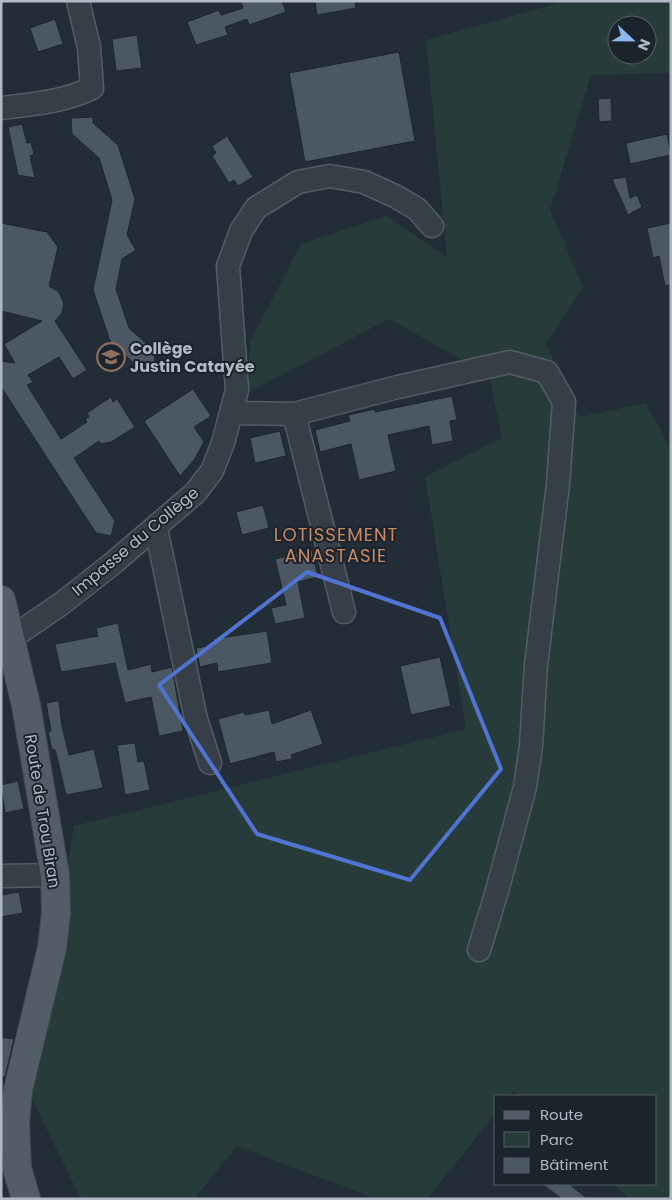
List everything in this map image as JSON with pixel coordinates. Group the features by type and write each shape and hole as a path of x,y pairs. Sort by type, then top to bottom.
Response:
{"main road":[{"name":"Route de Trou Biran","path":"1,600 26,705 56,875 56,914 52,948 18,1090 15,1123 17,1168 26,1199"}],"street":[{"path":"1,108 61,100 92,88 90,47 78,1"},
{"name":"Impasse du Collège","path":"10,639 61,604 156,528 195,493 212,471 232,413 237,390 228,266 242,231 256,208 298,182 330,176 364,182 395,196 417,209 432,226"},
{"path":"232,413 294,414 398,387 510,362 547,372 564,402 556,502 536,665 531,746 525,787 497,892 479,950"},
{"path":"294,414 344,612"},
{"path":"156,528 196,719 210,763"},
{"path":"1,876 56,875"}],"highlighted area":[{"path":"307,572 440,618 501,769 410,880 257,834 159,685"}],"green space":[{"path":"567,1 671,1 669,73 591,75 550,210 583,287 546,344 579,417 646,403 671,450 671,1199 630,1199 615,1185 657,1185 657,1095 518,1095 514,1091 511,1095 494,1095 494,1115 427,1199 376,1199 237,1146 194,1199 81,1199 31,1097 74,826 466,729 425,477 502,438 489,375 389,319 245,394 251,340 301,244 386,216 447,257 426,40"}],"building":[{"path":"241,1 282,1 286,12 249,25 247,19 225,27 228,35 196,45 187,22 219,10 221,15 243,8"},
{"path":"315,1 355,1 356,8 317,15"},
{"path":"55,19 63,44 38,52 30,28"},
{"path":"137,35 142,68 116,71 112,39"},
{"path":"399,52 415,141 305,162 289,73"},
{"path":"611,98 612,121 599,122 598,99"},
{"path":"93,117 93,123 118,145 135,199 127,235 136,250 122,259 116,289 129,328 148,345 154,345 155,367 139,368 110,341 93,290 112,200 99,158 72,134 71,118"},
{"path":"22,124 27,143 31,142 34,154 30,156 35,178 18,175 8,127"},
{"path":"667,134 671,155 630,164 626,143"},
{"path":"227,136 253,177 238,186 234,180 229,183 212,156 216,153 212,146"},
{"path":"626,177 630,198 637,195 642,207 628,215 612,179"},
{"path":"1,223 47,232 58,247 49,286 59,292 64,304 62,313 55,321 87,370 73,379 59,357 28,375 33,382 27,385 61,439 87,422 85,419 89,417 87,413 111,397 113,402 117,399 135,427 111,442 101,444 99,441 74,458 115,521 111,536 96,533 1,387 1,361 15,363 4,344 42,321 1,311"},
{"path":"671,223 671,285 665,286 659,256 653,258 647,228"},
{"path":"193,389 211,416 194,427 204,442 194,460 180,476 144,421"},
{"path":"452,396 457,420 450,421 453,441 432,445 429,426 388,435 396,471 359,480 351,444 320,452 315,430 350,421 348,415 375,409 375,412"},
{"path":"280,431 286,456 255,463 250,438"},
{"path":"263,505 269,528 242,535 236,512"},
{"path":"312,550 318,577 298,582 305,618 275,624 271,608 286,605 275,559"},
{"path":"118,623 128,670 151,664 152,672 172,667 183,731 159,736 151,697 125,703 115,663 61,672 55,644 98,636 96,628"},
{"path":"267,631 272,663 218,672 217,663 200,667 196,648 214,645 213,639"},
{"path":"440,657 451,706 411,715 400,666"},
{"path":"59,701 62,726 69,755 94,749 103,788 66,795 56,753 55,750 52,750 48,732 51,731 46,703"},
{"path":"269,710 272,724 311,710 323,744 291,755 292,759 276,762 274,752 230,764 218,719 244,712 245,715"},
{"path":"135,743 138,762 144,761 150,790 125,795 117,745"},
{"path":"18,781 24,809 5,813 1,785"},
{"path":"19,892 23,913 1,917 1,895"},
{"path":"1,1037 14,1039 5,1077 1,1077"},
{"path":"543,1185 570,1185 588,1199 562,1199"}],"place":[{"name":"Collège Justin Catayée","path":"111,357"}],"district":[{"name":"LOTISSEMENT ANASTASIE","path":"336,545"}]}
